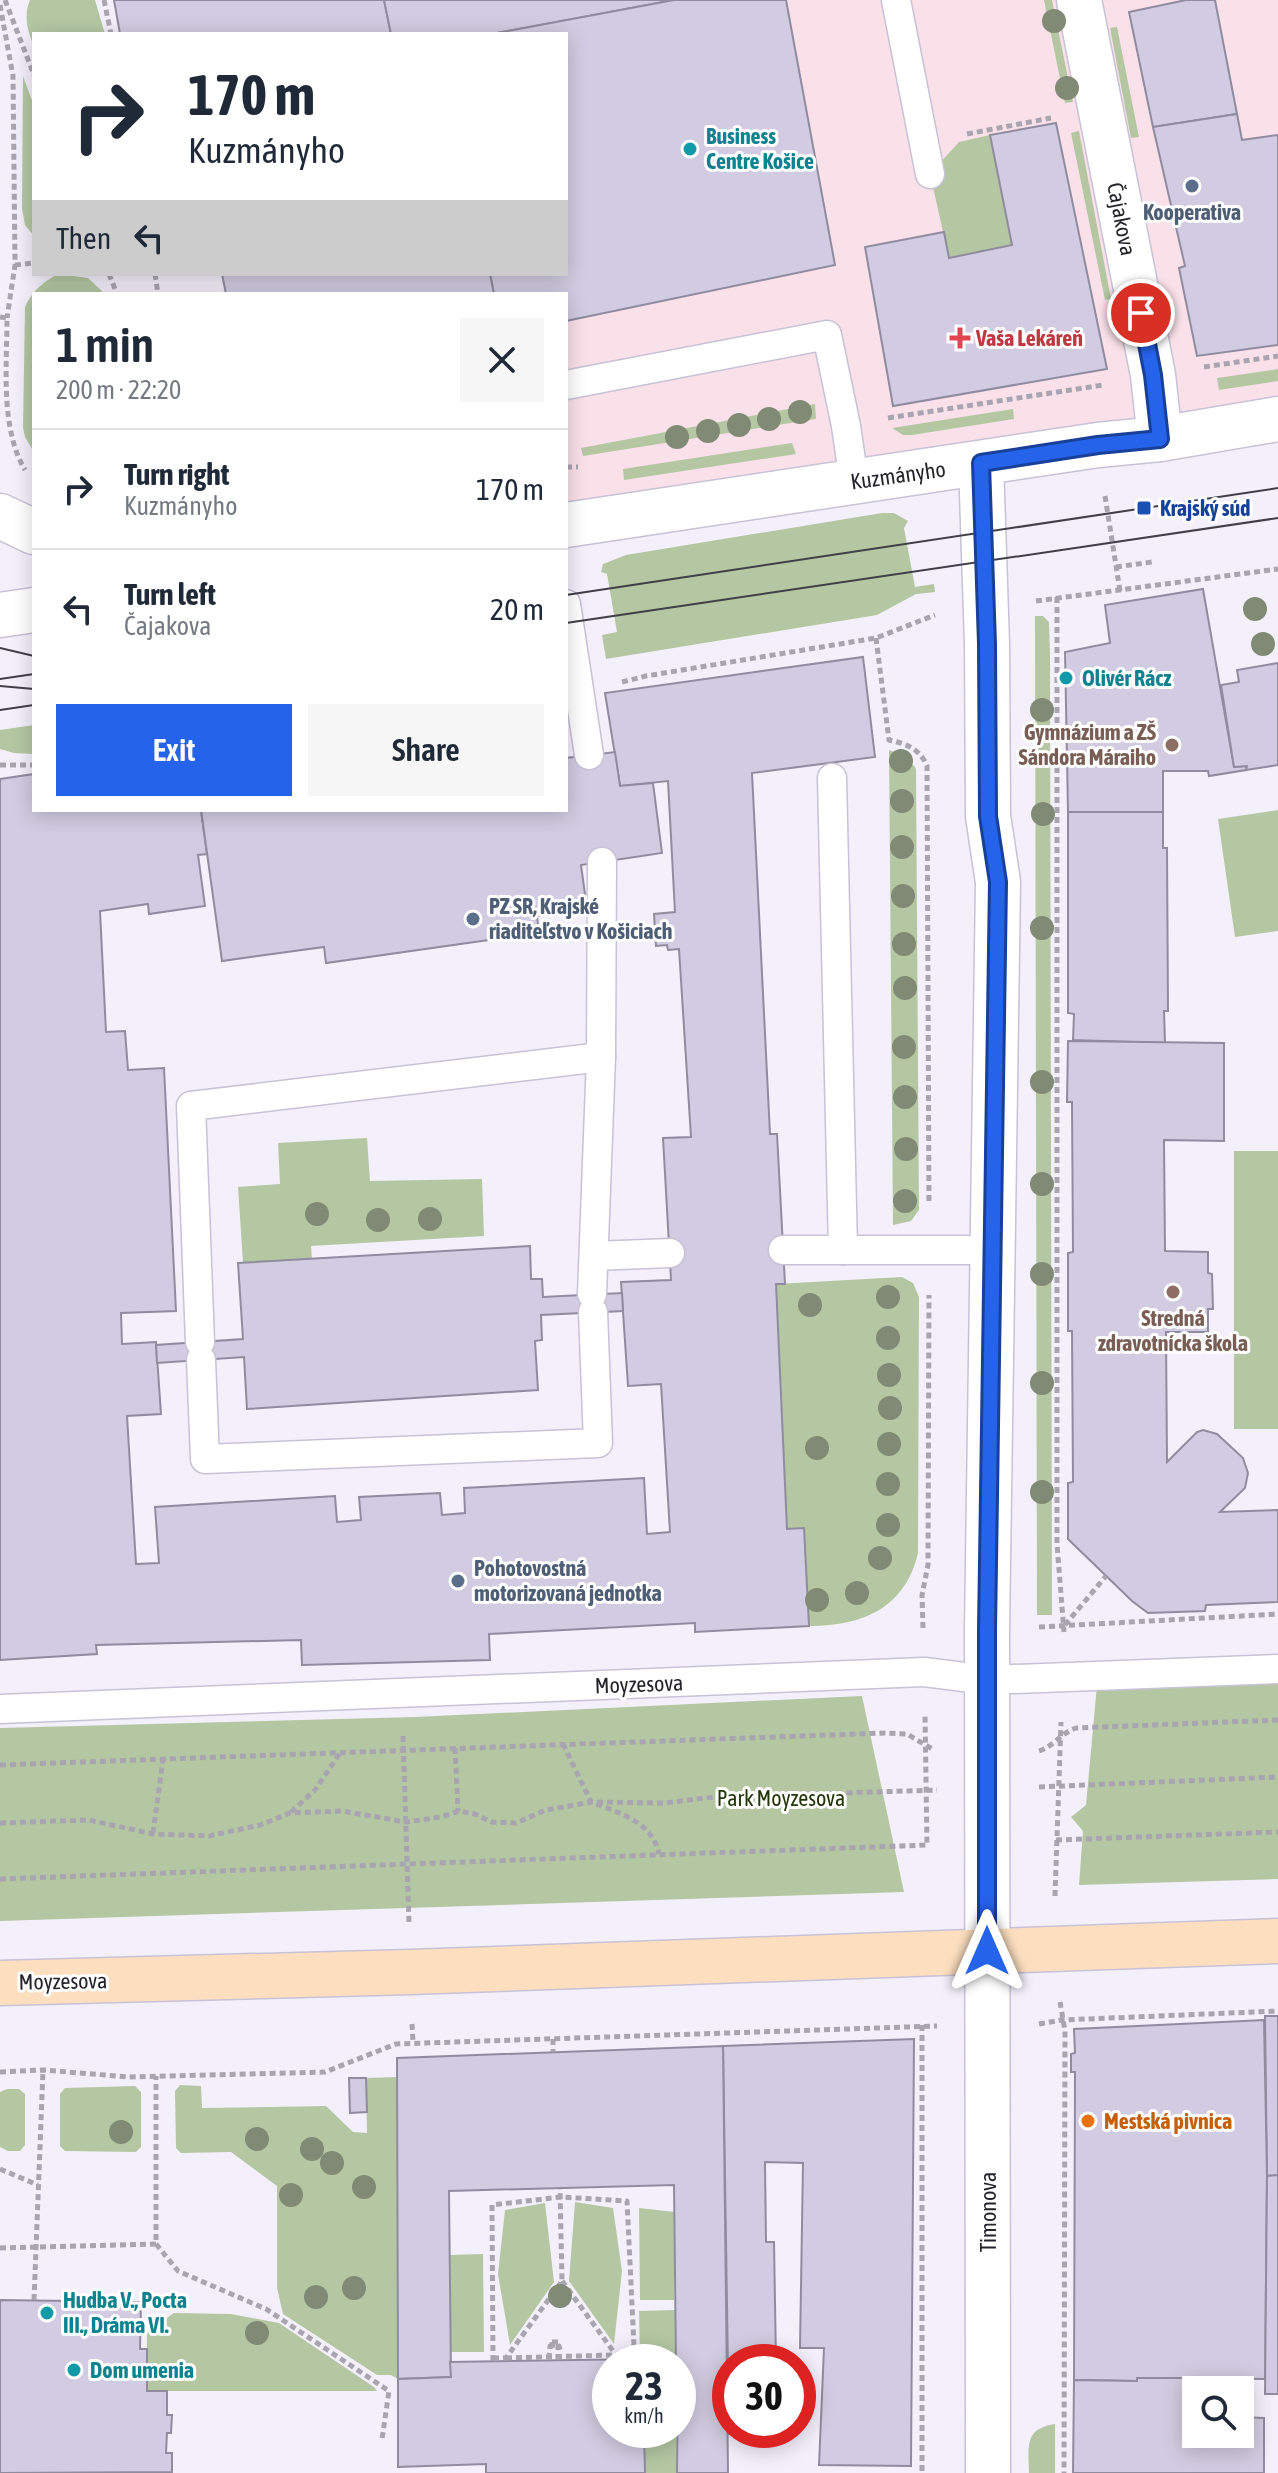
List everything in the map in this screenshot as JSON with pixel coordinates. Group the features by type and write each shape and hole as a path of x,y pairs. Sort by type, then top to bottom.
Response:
{"street":[{"name":"Čajakova","path":"1079,0 1153,375 1160,439"},
{"name":"Kuzmányho","path":"568,525 1098,445 1160,439 1278,419"},
{"name":"Timonova","path":"981,463 988,816 998,882 988,1680 988,2473"},
{"path":"0,516 32,531"},
{"path":"0,615 32,610"},
{"name":"Moyzesova","path":"0,1983 410,1972 1278,1941"}],"lane":[{"path":"896,0 930,174"},
{"path":"568,385 827,335 854,481"},
{"path":"568,616 589,755"},
{"path":"832,778 843,1250"},
{"path":"601,1057 191,1106 205,1459 598,1443 592,1303 601,1057 602,862"},
{"path":"783,1250 994,1250"},
{"path":"594,1256 670,1253"},
{"name":"Moyzesova","path":"0,1709 924,1672 988,1680 1278,1669"}],"path":[{"path":"5,0 32,70"},
{"path":"104,0 111,32"},
{"path":"0,5 13,76 15,265 3,318 6,415 11,446 24,469 32,472"},
{"path":"966,134 1060,117"},
{"path":"15,265 32,263"},
{"path":"1116,567 1152,562"},
{"path":"581,692 646,676 876,638 936,614 1278,569"},
{"path":"1057,597 1057,1544 1065,1626 1055,1885 1065,2031 1064,2473"},
{"path":"0,765 32,765"},
{"path":"1065,1626 1106,1576"},
{"path":"1065,1626 1278,1614"},
{"path":"401,1693 413,2043"},
{"path":"0,1823 89,1820 153,1834 182,1836 230,1833 290,1813 342,1811 406,1822 459,1811 491,1822 516,1823 546,1810 591,1802 664,1803 988,1771 1044,1750 1076,1728 1278,1720"},
{"path":"0,1765 885,1733 907,1734 944,1755 988,1771 1058,1786 1278,1777"},
{"path":"563,1744 591,1802 635,1821 648,1831 657,1844 659,1855"},
{"path":"455,1748 459,1811"},
{"path":"290,1813 315,1790 340,1752"},
{"path":"153,1834 163,1759"},
{"path":"1056,1840 1278,1832"},
{"path":"2,1877 927,1845"},
{"path":"0,2072 43,2070 129,2077 325,2072 396,2044 922,2025 1030,2025 1062,2020 1278,2011"},
{"path":"922,2025 922,2473"},
{"path":"553,2039 553,2052"},
{"path":"34,2300 43,2070"},
{"path":"156,2076 156,2244 178,2271 266,2309 389,2391 382,2439"},
{"path":"0,2169 38,2185"},
{"path":"560,2189 562,2281 608,2344"},
{"path":"592,2356 493,2359 492,2205 561,2197 627,2201 634,2344"},
{"path":"0,2248 156,2244"},
{"path":"506,2358 562,2281"},
{"path":"555,2345 555,2358"}],"shaded area":[{"path":"114,0 1278,0 1278,417 568,525 568,292 226,292 222,276 568,276 568,32 120,32"}],"green space":[{"path":"30,0 95,0 104,32 32,32 32,41 28,30"},
{"path":"1044,0 1052,0 1073,102 1065,103"},
{"path":"1117,27 1139,137 1131,138 1110,28"},
{"path":"23,76 32,101 32,234 25,225 22,209"},
{"path":"1079,131 1111,299 1105,300 1071,133"},
{"path":"990,135 1012,245 949,258 930,174 959,142"},
{"path":"55,276 88,278 103,292 34,292"},
{"path":"31,296 32,449 23,428 25,307"},
{"path":"1278,369 1278,381 1219,390 1217,378"},
{"path":"815,404 816,419 583,456 581,448"},
{"path":"1013,409 1014,419 912,435 903,435 892,428"},
{"path":"792,443 796,454 624,480 623,469"},
{"path":"894,513 908,521 904,528 915,587 934,584 935,592 916,594 877,615 606,659 602,635 617,632 607,574 601,572 603,564 626,555"},
{"path":"1035,616 1043,616 1049,622 1050,653 1052,1615 1037,1615"},
{"path":"32,725 32,754 0,749 0,730"},
{"path":"889,750 908,757 916,769 919,1210 911,1221 893,1225"},
{"path":"1278,810 1278,931 1235,937 1218,819"},
{"path":"367,1138 370,1181 482,1179 484,1236 311,1246 312,1259 243,1263 238,1187 280,1184 278,1143"},
{"path":"1234,1151 1278,1151 1278,1429 1234,1429"},
{"path":"902,1277 913,1283 919,1297 918,1553 903,1588 879,1610 847,1622 809,1626 804,1529 787,1529 776,1284"},
{"path":"1278,1679 1278,1879 1079,1885 1083,1831 1071,1817 1086,1805 1097,1685"},
{"name":"Park Moyzesova","path":"862,1696 904,1892 0,1921 0,1728 415,1717"},
{"path":"397,2077 398,2379 391,2375 377,2375 283,2314 277,2288 277,2186 231,2152 181,2153 176,2148 175,2091 180,2085 201,2086 202,2108 326,2106 353,2132 367,2133 366,2078"},
{"path":"135,2086 141,2092 141,2147 136,2152 65,2151 60,2146 60,2094 65,2088"},
{"path":"19,2089 25,2094 25,2145 20,2151 0,2147 0,2092"},
{"path":"575,2202 613,2208 622,2271 614,2344 569,2281"},
{"path":"545,2203 554,2282 510,2345 498,2274 505,2210"},
{"path":"639,2208 675,2212 674,2300 640,2300"},
{"path":"483,2254 484,2352 451,2352 450,2255"},
{"path":"675,2310 676,2344 640,2344 639,2311"},
{"path":"174,2313 231,2314 279,2323 377,2391 147,2391 147,2332"},
{"path":"1055,2424 1055,2473 1029,2473 1029,2447 1033,2435 1045,2426"},
{"path":"644,2448 676,2448 677,2473 645,2473"}],"building":[{"path":"114,0 384,0 391,32 120,32"},
{"path":"384,0 674,0 503,32 391,32"},
{"name":"Business Centre Košice","path":"674,0 786,0 835,265 568,321 568,292 494,292 490,276 568,276 568,32 503,32"},
{"path":"1186,0 1215,0 1237,114 1153,127 1129,12"},
{"path":"1237,114 1242,140 1278,135 1278,345 1197,356 1179,268 1185,266 1153,127"},
{"path":"1056,123 1107,369 893,406 865,247 944,232 949,258 1012,245 990,135"},
{"path":"222,276 490,276 494,292 226,292"},
{"path":"1203,589 1234,767 1247,766 1246,770 1209,776 1208,771 1163,771 1163,812 1068,812 1065,652 1110,643 1105,605"},
{"path":"863,657 875,757 752,773 770,1134 777,1134 785,1284 776,1284 787,1529 804,1528 809,1626 695,1632 695,1623 489,1634 490,1660 302,1665 301,1640 96,1645 97,1654 0,1660 0,779 32,774 32,812 201,812 207,854 198,855 205,906 149,914 148,904 100,911 106,1032 125,1031 128,1070 164,1068 176,1311 121,1313 122,1344 156,1342 161,1414 127,1416 136,1564 159,1563 155,1507 335,1496 337,1522 361,1520 359,1497 440,1493 442,1515 465,1513 464,1488 644,1478 647,1534 670,1532 661,1384 628,1386 621,1282 671,1280 663,1138 691,1137 679,949 668,950 667,945 656,946 654,914 675,912 668,781 620,786 605,693"},
{"path":"1278,663 1278,765 1246,770 1247,766 1234,767 1221,685 1239,682 1237,670"},
{"path":"615,752 620,786 653,783 662,853 581,865 587,909 537,916 539,933 326,963 324,947 222,961 201,812 568,812 568,758"},
{"path":"1068,812 1163,812 1163,848 1167,848 1168,1011 1164,1011 1165,1043 1073,1040 1074,1014 1068,1013"},
{"name":"Stredná zdravotnícka škola","path":"1068,1041 1224,1043 1224,1141 1164,1140 1165,1251 1208,1252 1213,1309 1208,1309 1208,1332 1166,1332 1167,1462 1197,1432 1203,1430 1217,1434 1243,1458 1248,1473 1245,1488 1220,1512 1278,1510 1278,1602 1206,1605 1205,1611 1148,1613 1068,1539 1068,1483 1073,1482 1068,1253 1073,1252 1072,1102 1067,1102"},
{"path":"530,1246 531,1279 542,1279 543,1297 622,1293 623,1311 541,1315 542,1340 535,1341 538,1390 247,1409 244,1357 157,1363 156,1345 243,1339 238,1263"},
{"path":"1265,2016 1278,2016 1278,2175 1267,2176"},
{"path":"1264,2020 1267,2176 1265,2379 1254,2379 1254,2376 1182,2376 1137,2378 1137,2381 1074,2380 1075,2072 1071,2072 1071,2054 1075,2053 1074,2029"},
{"path":"914,2039 911,2466 819,2465 824,2348 816,2348 816,2344 800,2344 803,2163 765,2162 766,2242 774,2242 776,2344 728,2344 723,2046"},
{"path":"723,2046 726,2344 712,2344 712,2448 728,2448 728,2473 677,2473 677,2448 696,2448 696,2344 676,2344 674,2185 449,2191 451,2377 398,2379 397,2058"},
{"path":"349,2078 366,2078 367,2112 350,2113"},
{"path":"1278,2175 1278,2394 1265,2394 1267,2176"},
{"name":"Dom umenia","path":"0,2300 141,2302 140,2349 147,2349 147,2391 167,2391 167,2415 172,2415 166,2453 172,2453 172,2472 0,2473"},
{"path":"592,2360 592,2448 644,2448 645,2473 486,2473 486,2464 398,2467 398,2379 451,2377 450,2362"},
{"path":"1137,2378 1182,2378 1182,2448 1254,2448 1254,2418 1264,2418 1264,2473 1073,2473 1074,2380 1137,2381"}],"tram line":[{"path":"568,595 1278,488"},
{"path":"568,623 1278,518"},
{"path":"0,648 32,656"},
{"path":"0,679 32,674"},
{"path":"0,686 32,689"},
{"path":"0,710 32,705"}],"place":[{"name":"Business Centre Košice","path":"690,149"},
{"name":"Kooperativa","path":"1192,186"},
{"name":"Vaša Lekáreň","path":"960,338"},
{"name":"Krajský súd","path":"1144,508"},
{"name":"Olivér Rácz","path":"1066,678"},
{"name":"Gymnázium a ZŠ Sándora Máraiho","path":"1172,745"},
{"name":"PZ SR, Krajské riaditeľstvo v Košiciach","path":"473,919"},
{"name":"Stredná zdravotnícka škola","path":"1173,1292"},
{"name":"Pohotovostná motorizovaná jednotka","path":"458,1581"},
{"name":"Mestská pivnica","path":"1088,2121"},
{"name":"Hudba V., Pocta III., Dráma VI.","path":"47,2313"},
{"name":"Dom umenia","path":"74,2370"}],"route":[{"path":"987,1951 987,1630 998,882 988,816 987,644 981,463 1160,439 1153,375 1141,313"}]}
